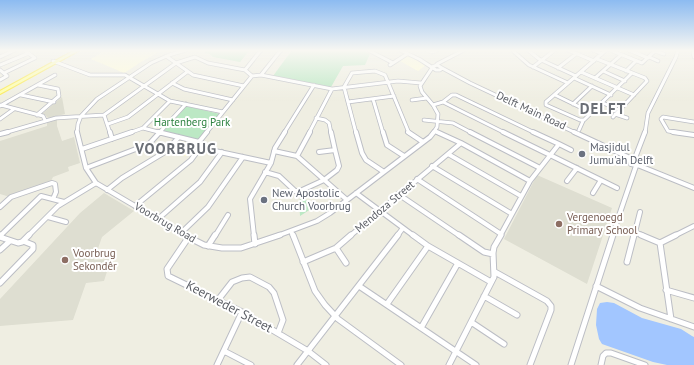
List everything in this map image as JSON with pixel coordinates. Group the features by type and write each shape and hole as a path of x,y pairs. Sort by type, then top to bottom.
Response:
{"main road":[{"path":"0,90 44,67"},
{"path":"0,93 45,67"}],"street":[{"path":"4,73 16,67"},
{"path":"68,67 90,75 98,76 120,74 130,77 170,101 223,112"},
{"path":"81,116 94,101 145,67"},
{"path":"0,134 45,120 104,115 170,67"},
{"path":"181,67 197,77 244,86"},
{"path":"229,67 245,70 252,76 261,76 332,89 403,81 421,84"},
{"path":"261,76 268,67"},
{"path":"432,67 440,69"},
{"path":"432,67 421,84 421,91 433,104 437,113 438,121 435,131 461,143 530,181"},
{"path":"534,67 568,83"},
{"path":"583,121 546,105 546,102 587,67"},
{"path":"595,78 607,67"},
{"path":"617,67 647,81 614,115 627,118"},
{"path":"626,71 630,67"},
{"path":"570,365 645,134 648,113 670,67"},
{"path":"558,68 611,95"},
{"path":"425,77 440,69"},
{"name":"Delft Main Road","path":"440,69 635,162 694,188"},
{"path":"0,70 7,76 0,80"},
{"path":"384,172 363,156 344,87 351,73 378,71 385,74 408,133 423,142"},
{"path":"603,71 625,81"},
{"path":"108,124 128,117 157,93 187,72"},
{"path":"581,72 634,95"},
{"path":"578,130 583,121 632,73"},
{"path":"0,106 55,75"},
{"path":"199,142 252,76"},
{"path":"172,83 182,88 232,100"},
{"path":"37,115 59,97 58,89 38,85"},
{"path":"255,244 249,202 271,163 274,151 314,85"},
{"path":"573,104 592,86"},
{"path":"297,156 332,89"},
{"path":"21,95 54,102"},
{"path":"433,104 443,102 452,95 457,95 571,150"},
{"path":"555,95 592,113"},
{"path":"348,102 394,96"},
{"path":"412,100 427,98"},
{"path":"373,99 387,144 404,156"},
{"path":"82,150 143,128 170,101"},
{"path":"443,102 617,188"},
{"path":"603,103 619,110"},
{"path":"86,168 147,145 186,104"},
{"path":"0,106 44,117 45,120"},
{"path":"0,119 14,109"},
{"path":"104,115 112,139"},
{"name":"Voorbrug Road","path":"81,116 77,130 86,168 96,183 188,238 208,246 227,249 255,244 322,218 423,142 435,131"},
{"path":"265,172 279,176 298,192 324,180 338,167 328,122 316,118"},
{"path":"694,122 665,118 661,119 668,131 694,135"},
{"path":"424,120 456,124 540,168"},
{"path":"135,206 191,160 201,148 202,144 143,128"},
{"path":"107,190 122,178 165,152 179,137"},
{"name":"Mendoza Street","path":"303,262 336,248 398,194 461,143"},
{"path":"449,365 495,272 493,254 494,247 530,181 559,144"},
{"path":"201,148 271,163"},
{"path":"319,152 335,150"},
{"path":"274,151 297,156 347,200"},
{"path":"158,219 200,182 222,152"},
{"path":"448,154 522,196"},
{"path":"181,233 208,207 243,157"},
{"path":"432,166 512,214"},
{"path":"567,181 577,168"},
{"path":"417,179 501,234"},
{"path":"593,193 601,180"},
{"path":"0,207 11,197 52,183 55,184 56,192 53,199"},
{"path":"64,202 41,196 0,236 18,243 23,241 64,202 96,183"},
{"path":"356,193 428,246 491,282"},
{"path":"398,194 484,252 493,254"},
{"path":"627,262 640,212"},
{"path":"208,246 228,214"},
{"path":"48,217 66,222"},
{"path":"660,243 694,226"},
{"path":"297,365 402,228"},
{"path":"291,231 318,296 335,316 401,365"},
{"path":"635,232 660,243"},
{"name":"Keerweder Street","path":"188,238 167,269 167,275 242,312 308,351 326,365"},
{"path":"0,250 10,241"},
{"path":"0,283 33,249 32,244 23,241"},
{"path":"660,243 670,319"},
{"path":"387,304 428,246"},
{"path":"336,248 346,263"},
{"path":"421,328 458,263"},
{"path":"495,272 547,301 551,306 551,310 530,365"},
{"path":"218,300 232,282 242,278 250,277 269,287 274,293 283,320 278,333"},
{"path":"358,286 476,365"},
{"path":"596,286 626,302 694,327"},
{"path":"666,290 694,298"},
{"path":"484,296 517,315"},
{"path":"217,365 242,312"},
{"path":"471,322 504,344"},
{"path":"224,351 251,365"},
{"path":"602,365 606,353 611,353 645,365"}],"shaded area":[{"path":"110,67 133,67 124,73"},
{"path":"411,67 423,67 418,71"},
{"path":"62,97 65,114 48,118 42,114"},
{"path":"57,119 57,126 62,141 74,137 80,163 68,167 69,171 53,177 51,181 10,197 0,194 0,141 47,126 47,121"},
{"name":"Vergenoegd Primary School","path":"537,175 612,208 587,284 504,239"},
{"name":"Voorbrug Sekondêr","path":"104,193 134,211 102,237 94,260 111,259 104,281 86,283 73,320 0,326 0,299 80,213"}],"green space":[{"path":"280,67 342,67 331,87 273,76"},
{"name":"Hartenberg Park","path":"186,106 220,114 199,140 163,131"},
{"path":"304,198 314,207 300,216 299,200"}],"sand":[{"path":"182,139 197,143 186,156 169,152 179,140"}],"water":[{"path":"600,303 614,303 642,318 681,329 694,337 694,365 667,365 653,362 602,344 599,339 596,325 597,309"}],"place":[{"name":"Masjidul Jumu'ah Delft","path":"582,154"},
{"name":"New Apostolic Church Voorbrug","path":"264,200"},
{"name":"Vergenoegd Primary School","path":"559,224"},
{"name":"Voorbrug Sekondêr","path":"65,260"}],"district":[{"name":"DELFT","path":"603,110"},
{"name":"VOORBRUG","path":"176,150"}]}
